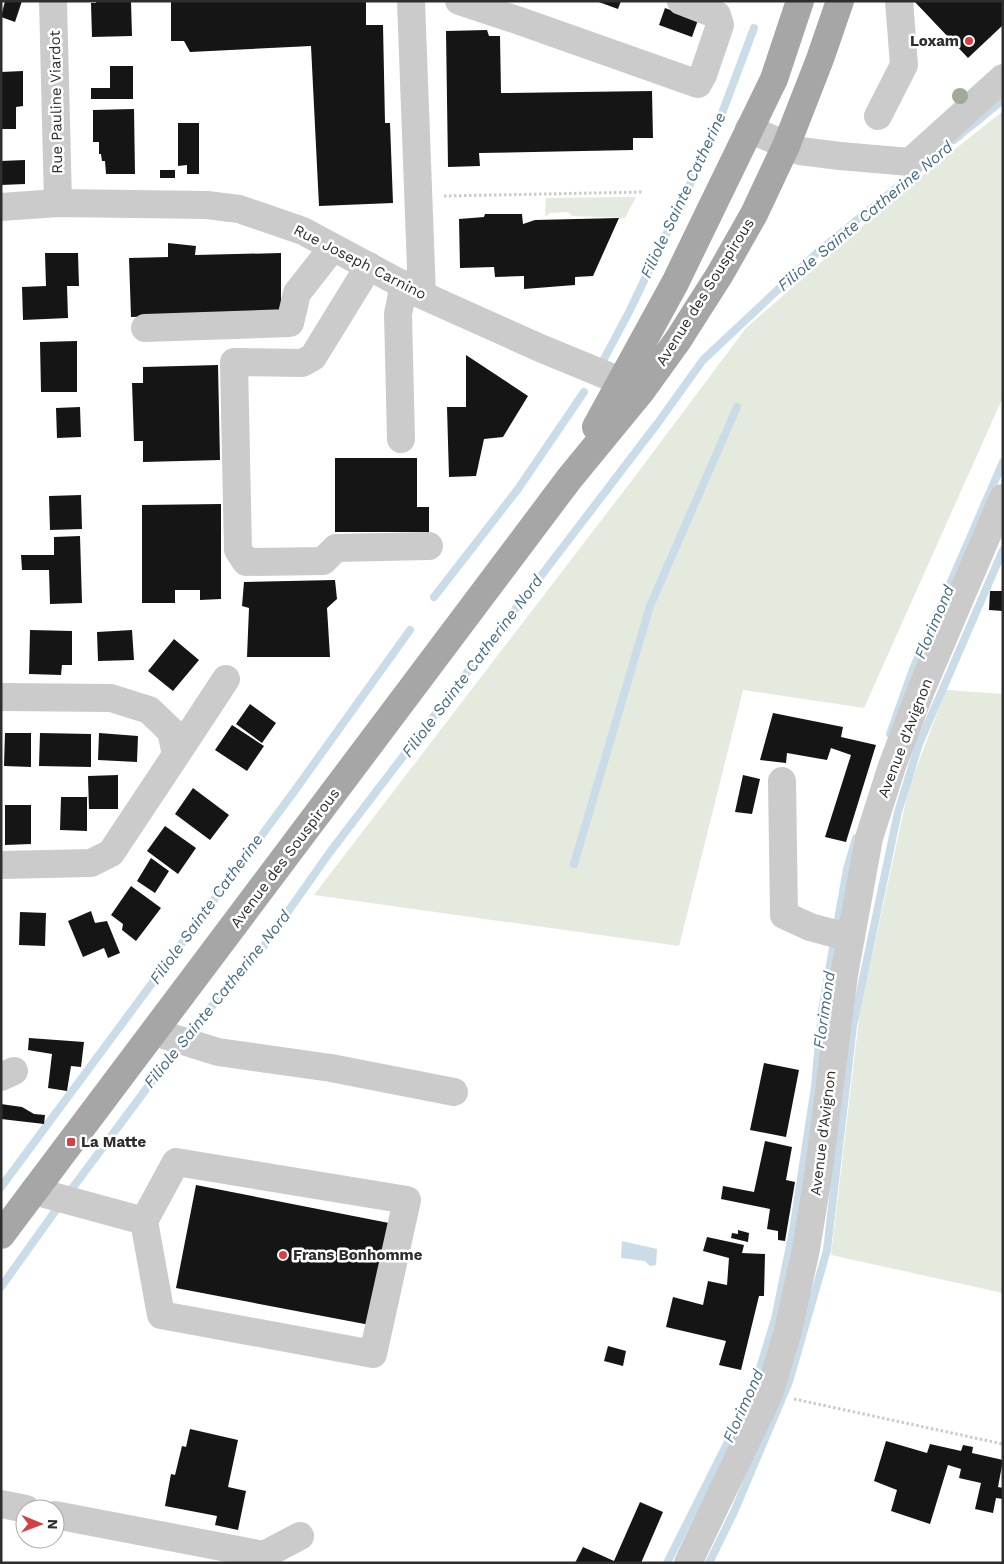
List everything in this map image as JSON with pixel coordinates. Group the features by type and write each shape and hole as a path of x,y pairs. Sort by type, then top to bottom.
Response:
{"main road":[{"name":"Avenue des Souspirous","path":"1,1235 569,479 631,386 675,283 774,79 800,1"},
{"name":"Avenue des Souspirous","path":"631,386 678,340 720,274 754,214 786,146 820,60 840,1"}],"street":[{"name":"Rue Pauline Viardot","path":"54,1 58,203"},
{"path":"401,438 398,314 413,290 418,196 411,1"},
{"path":"458,1 698,84 703,75 720,25 717,15 681,1"},
{"path":"878,116 904,65 899,1"},
{"path":"749,128 800,151 910,162 1003,78"},
{"name":"Rue Joseph Carnino","path":"1,207 58,203 208,206 239,209 303,231 413,290 540,348 631,386"},
{"path":"144,328 290,323 297,293 333,247"},
{"path":"369,266 313,357 302,362 234,362 238,550 246,562 322,561 336,548 429,546"},
{"name":"Avenue d'Avignon","path":"688,1563 769,1394 788,1331 806,1249 818,1176 844,975 869,838 892,766 921,690 1003,498"},
{"path":"1,865 91,862 110,853 226,679"},
{"path":"1,697 111,698 149,710 171,731 176,755"},
{"path":"782,781 784,915 810,927 851,938"},
{"path":"154,1032 218,1052 331,1068 454,1092"},
{"path":"176,1162 407,1200 373,1354 161,1316 144,1221 176,1162"},
{"path":"34,1191 144,1221"},
{"path":"1,1504 15,1507"},
{"path":"65,1517 264,1555 300,1536"}],"path":[{"path":"418,196 643,192"},
{"path":"769,1394 1003,1444"}],"shaded area":[{"path":"1003,111 1003,397 864,708 743,690 679,946 314,895 636,475 746,328 900,193"},
{"path":"636,197 625,218 572,216 568,212 550,213 545,217 546,198"},
{"path":"946,690 1003,694 1003,1293 831,1255 860,1010 909,787"}],"water":[{"path":"622,1241 657,1249 656,1265 650,1266 645,1261 621,1258"}],"building":[{"path":"5,1 22,1 15,22 1,17"},
{"path":"96,1 131,1 132,36 92,37 91,3 96,3"},
{"path":"171,1 366,1 366,25 383,25 385,123 390,123 393,203 319,206 311,46 190,52 184,41 171,41"},
{"path":"596,1 621,1 618,9"},
{"name":"Loxam","path":"914,1 1003,1 1003,25 968,58"},
{"path":"665,8 698,20 692,37 659,25"},
{"path":"487,30 489,36 500,36 501,93 652,91 653,138 633,138 633,150 479,153 480,166 448,167 446,31"},
{"path":"110,66 133,66 133,99 91,99 91,88 110,88"},
{"path":"23,71 23,106 16,107 16,129 1,129 1,72"},
{"path":"134,109 135,174 106,174 105,161 102,161 101,154 99,154 99,142 93,142 93,110"},
{"path":"178,123 199,123 199,174 187,174 187,165 178,166"},
{"path":"25,160 25,184 1,185 1,161"},
{"path":"160,170 175,170 175,178 160,178"},
{"path":"485,214 522,214 523,224 535,220 619,218 593,276 575,277 575,285 524,289 524,276 495,277 494,267 460,268 459,219 484,217"},
{"path":"168,243 196,246 195,255 281,253 281,313 131,317 129,258 168,257"},
{"path":"45,253 78,253 79,286 67,286 68,318 23,320 22,287 46,286"},
{"path":"77,341 77,392 41,392 40,342"},
{"path":"466,355 528,396 503,437 484,439 476,476 449,477 447,407 466,407"},
{"path":"218,365 220,460 143,462 143,441 134,441 132,383 143,383 143,367"},
{"path":"80,407 81,437 57,438 56,408"},
{"path":"335,458 417,458 417,507 429,507 429,532 335,532"},
{"path":"81,495 82,529 50,530 49,496"},
{"path":"221,504 221,599 200,600 200,590 175,590 175,603 142,603 142,505"},
{"path":"80,536 82,603 50,604 49,570 22,570 21,555 54,555 54,537"},
{"path":"335,580 337,599 327,608 330,657 247,657 249,608 242,606 244,582"},
{"path":"990,591 1003,591 1003,611 989,610"},
{"path":"30,630 72,631 72,665 62,665 61,675 29,674"},
{"path":"132,630 134,660 98,661 97,632"},
{"path":"174,639 199,660 173,691 148,671"},
{"path":"250,704 276,723 262,743 236,724"},
{"path":"773,713 843,727 841,737 876,745 846,842 825,837 851,755 831,748 827,760 787,753 786,763 760,760"},
{"path":"232,725 264,746 247,771 215,750"},
{"path":"5,733 31,733 31,767 4,766"},
{"path":"40,733 91,734 91,767 39,766"},
{"path":"99,733 138,736 137,762 98,760"},
{"path":"118,775 118,809 89,809 88,776"},
{"path":"743,775 760,779 752,814 735,812"},
{"path":"193,788 229,815 210,840 175,814"},
{"path":"61,797 87,797 87,831 60,830"},
{"path":"5,805 31,805 31,844 5,845"},
{"path":"165,826 196,848 178,874 147,851"},
{"path":"151,858 169,871 155,893 137,881"},
{"path":"131,886 161,908 136,941 122,930 123,924 111,915"},
{"path":"91,911 95,923 107,921 120,953 108,958 104,948 83,957 68,921"},
{"path":"20,912 46,913 45,946 19,945"},
{"path":"29,1038 84,1042 81,1067 71,1066 67,1091 48,1088 52,1054 28,1050"},
{"path":"764,1063 799,1070 786,1137 750,1130"},
{"path":"1,1104 22,1107 34,1114 45,1115 44,1124 1,1119"},
{"path":"765,1141 792,1147 786,1180 795,1182 785,1241 778,1240 778,1231 767,1229 770,1209 721,1199 723,1186 754,1192"},
{"name":"Frans Bonhomme","path":"196,1185 389,1223 370,1325 176,1288"},
{"path":"738,1230 749,1233 748,1242 731,1238 732,1233 738,1234"},
{"path":"707,1237 744,1245 742,1253 765,1254 764,1296 759,1296 741,1370 719,1365 726,1341 666,1327 673,1297 703,1305 708,1281 727,1285 729,1258 703,1251"},
{"path":"608,1346 626,1351 623,1366 604,1361"},
{"path":"190,1429 238,1440 228,1487 246,1491 238,1530 215,1525 217,1516 165,1506 171,1474 175,1475 182,1446 186,1447"},
{"path":"886,1441 927,1453 930,1444 961,1451 963,1445 973,1447 972,1453 1003,1460 998,1487 1003,1488 1003,1499 996,1498 993,1513 975,1509 981,1483 959,1478 961,1469 948,1465 930,1524 891,1511 897,1490 874,1481"},
{"path":"640,1502 663,1512 641,1563 575,1563 583,1547 614,1561"}],"waterway":[{"name":"Filiole Sainte Catherine","path":"604,359 630,310 715,132 754,28"},
{"name":"Filiole Sainte Catherine Nord","path":"954,140 1003,100"},
{"name":"Filiole Sainte Catherine Nord","path":"186,1036 263,947 330,852 657,424 703,360 818,252 918,170"},
{"name":"Filiole Sainte Catherine","path":"434,597 518,489 584,392"},
{"path":"574,864 650,606 737,407"},
{"name":"Florimond","path":"890,734 913,669 1003,462"},
{"path":"709,1563 734,1512 789,1382 827,1250 853,1026 898,812 919,744 1003,550"},
{"name":"Filiole Sainte Catherine","path":"1,1187 293,793 410,630"},
{"name":"Florimond","path":"667,1563 752,1394 775,1319 793,1231 815,1086 822,1010 847,869 856,838"},
{"name":"Filiole Sainte Catherine Nord","path":"68,1194 179,1045"},
{"name":"Filiole Sainte Catherine Nord","path":"1,1287 61,1203"}],"place":[{"name":"Loxam","path":"969,41"},
{"name":"La Matte","path":"71,1142"},
{"name":"Frans Bonhomme","path":"283,1255"}]}
